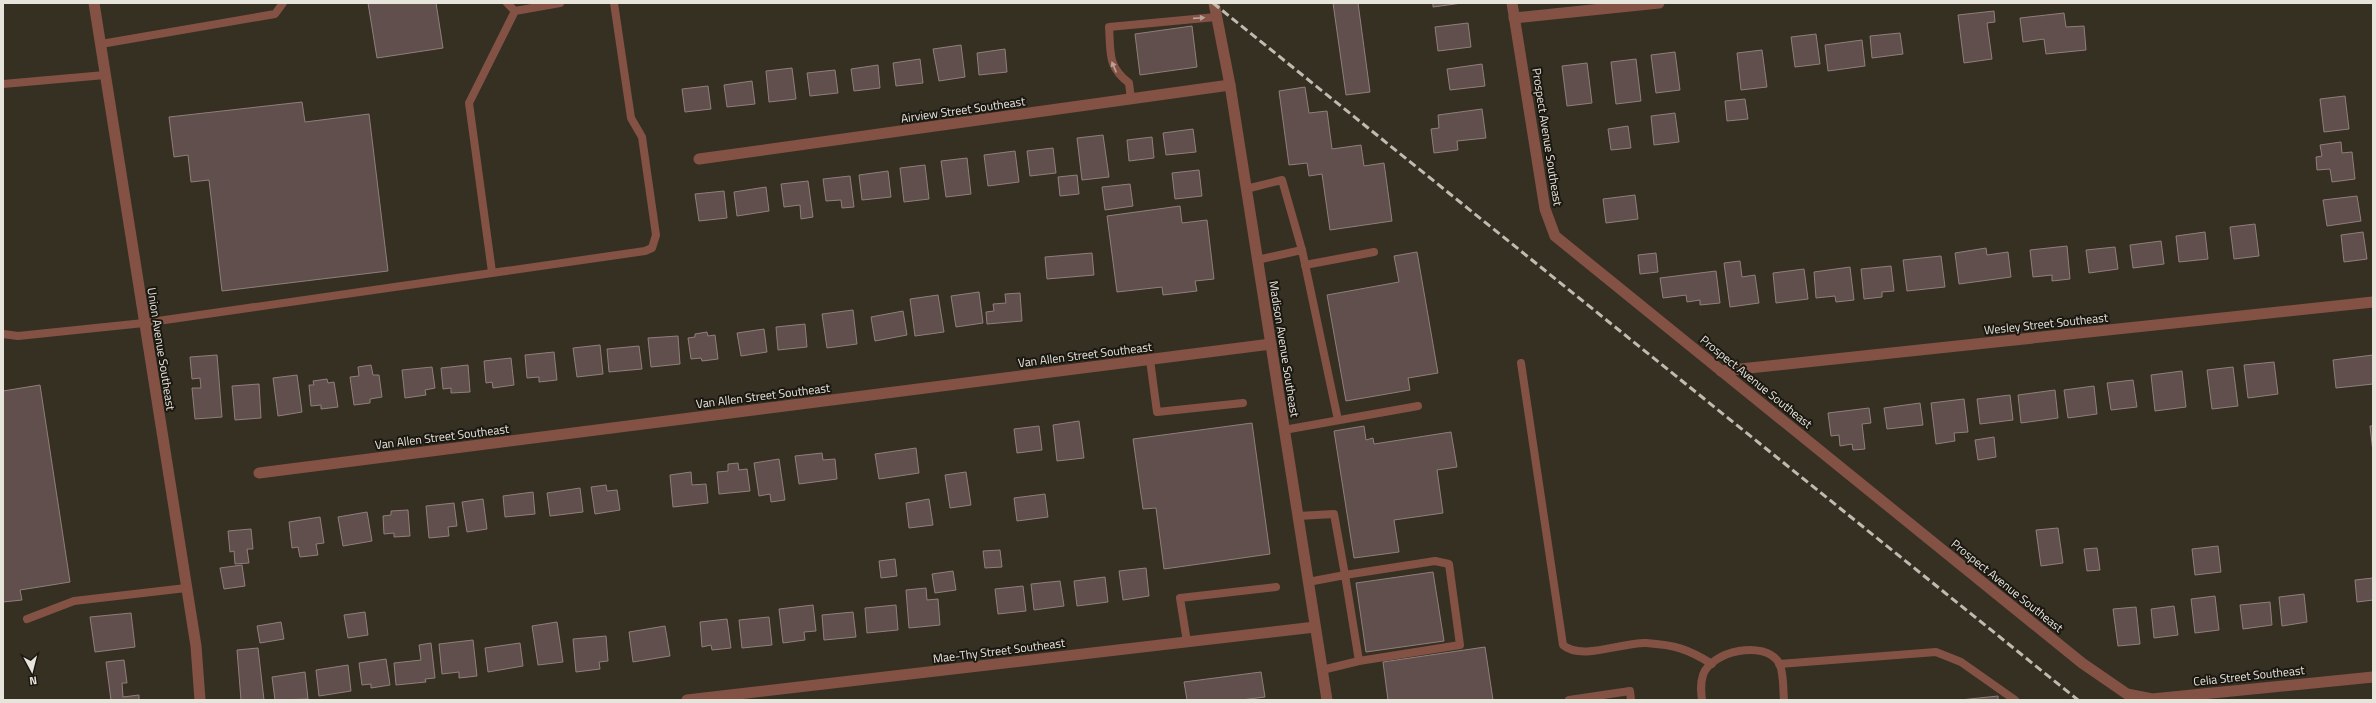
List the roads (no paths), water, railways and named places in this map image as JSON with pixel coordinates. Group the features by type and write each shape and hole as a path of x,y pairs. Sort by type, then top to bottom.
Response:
{"street":[{"name":"Union Avenue Southeast","path":"94,3 196,646 200,700"},
{"name":"Madison Avenue Southeast","path":"1214,3 1230,85 1326,700"},
{"name":"Prospect Avenue Southeast","path":"1512,3 1545,209 1555,236 2082,663 2127,694"},
{"path":"1514,18 1659,3"},
{"name":"Airview Street Southeast","path":"699,159 1230,85"},
{"name":"Wesley Street Southeast","path":"1721,371 2373,302"},
{"name":"Van Allen Street Southeast","path":"259,473 1271,344"},
{"name":"Mae-Thy Street Southeast","path":"687,700 1315,627"},
{"name":"Celia Street Southeast","path":"2127,694 2152,699 2373,677"}],"lane":[{"path":"100,44 275,14 283,3"},
{"path":"507,3 515,11"},
{"path":"515,11 560,3"},
{"path":"3,334 18,336 144,323 645,251 652,248 656,235 642,137 631,118 614,3"},
{"path":"492,272 469,103 515,11"},
{"path":"1131,99 1129,83 1117,74 1112,64 1109,28 1216,17"},
{"path":"3,84 105,75"},
{"path":"1246,189 1282,180 1302,250 1338,420"},
{"path":"1257,260 1302,250"},
{"path":"1305,265 1374,252"},
{"path":"1150,360 1157,412 1242,402"},
{"path":"1520,363 1563,645 1569,650 1580,651 1644,643 1672,646 1690,650 1712,664"},
{"path":"1284,430 1418,406"},
{"path":"1298,516 1334,514 1359,661"},
{"path":"1308,582 1435,561 1449,564 1460,645 1359,661 1322,670"},
{"path":"1187,642 1180,598 1276,587"},
{"path":"27,619 74,601 186,588"},
{"path":"1702,700 1700,685 1703,674 1712,664 1723,656 1739,650 1758,650 1772,654 1779,664 1784,700"},
{"path":"1779,664 1936,652 1961,662 2015,700"},
{"path":"1569,700 1630,691 1631,700"}],"railway":[{"path":"1213,3 2078,700"}]}
